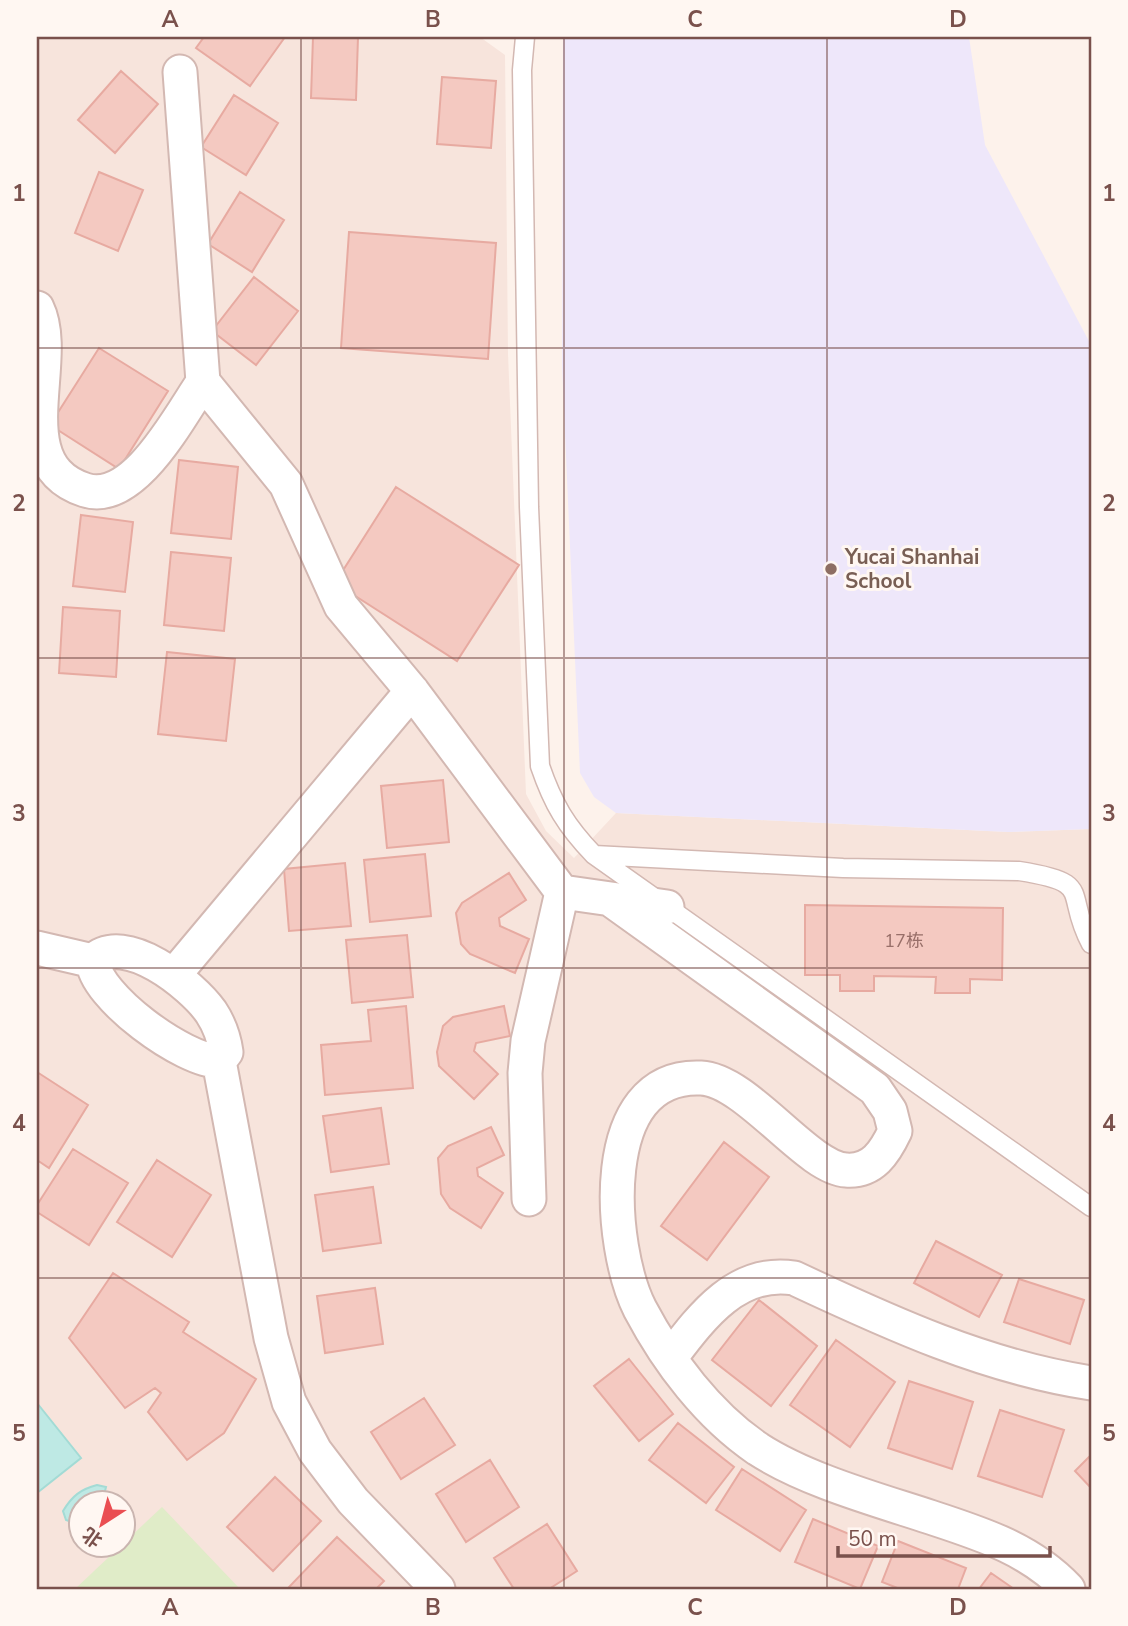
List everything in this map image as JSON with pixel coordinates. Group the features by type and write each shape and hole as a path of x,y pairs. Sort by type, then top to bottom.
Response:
{"street":[{"path":"180,72 203,382 286,484 341,606 412,691 562,892 667,907"},
{"path":"37,308 42,330 43,445 55,470 85,490 100,493 129,482 140,471 203,382"},
{"path":"174,975 412,691"},
{"path":"529,1199 525,1073 528,1041 562,892"},
{"path":"610,899 875,1089 890,1111 895,1130 884,1154 864,1169 844,1171 822,1160 736,1092 715,1080 684,1079 650,1096 633,1118 621,1146 618,1184 620,1243 626,1279 671,1357 699,1396 729,1427 761,1450 861,1494 1008,1544 1037,1562 1069,1589"},
{"path":"37,948 93,961"},
{"path":"93,961 98,955 129,953 174,975 199,997 221,1030 226,1052 219,1061 271,1338 289,1402 315,1451 353,1501 438,1589"},
{"path":"93,961 97,979 133,1015 193,1055 208,1061 219,1061"},
{"path":"671,1357 703,1316 721,1300 740,1286 776,1275 794,1278 947,1345 1045,1376 1091,1383"}],"lane":[{"path":"526,37 522,70 529,493 540,766 552,802 572,832 594,855 1091,1206"},
{"path":"594,855 843,868 1019,871 1045,875 1063,881 1077,893 1084,931 1091,944"}],"shaded area":[{"path":"37,37 480,37 505,55 508,354 526,794 546,831 574,858 616,813 1008,832 1091,829 1091,1589 37,1589"},
{"name":"Yucai Shanhai School","path":"563,37 969,37 985,145 1091,345 1091,829 1008,832 616,813 594,797 580,773 562,365"}],"green space":[{"path":"162,1507 240,1589 75,1589 106,1560 136,1560 136,1532"}],"water":[{"path":"37,1403 81,1458 37,1493"},
{"path":"97,1485 106,1487 105,1490 84,1490"}],"building":[{"path":"204,37 285,37 250,86 196,48"},
{"path":"313,37 358,37 356,100 311,98"},
{"path":"121,71 158,104 115,153 78,120"},
{"path":"442,77 496,81 491,148 437,144"},
{"path":"234,95 278,123 246,175 201,147"},
{"path":"99,172 143,190 118,251 75,233"},
{"path":"240,192 284,220 252,272 208,244"},
{"path":"349,232 496,243 488,359 341,348"},
{"path":"254,277 298,311 256,365 212,331"},
{"path":"99,348 168,391 119,469 50,425"},
{"path":"179,460 238,467 231,539 171,533"},
{"path":"396,487 519,565 457,661 335,583"},
{"path":"81,515 133,522 125,592 73,586"},
{"path":"171,552 231,558 224,631 164,625"},
{"path":"63,607 120,611 116,677 59,673"},
{"path":"167,652 235,659 226,741 158,734"},
{"path":"443,780 449,842 387,848 381,786"},
{"path":"425,854 431,916 370,922 364,860"},
{"path":"345,863 351,926 289,931 284,869"},
{"path":"509,873 526,900 499,918 500,926 529,939 515,973 470,954 461,944 456,913 462,903"},
{"path":"805,905 1003,908 1002,980 970,979 970,993 935,993 936,977 874,976 874,991 840,991 840,975 805,975"},
{"path":"407,935 413,997 352,1003 346,940"},
{"path":"406,1006 413,1088 325,1095 321,1045 371,1041 368,1010"},
{"path":"504,1006 510,1036 476,1043 474,1051 498,1074 474,1099 439,1066 437,1052 443,1026 453,1017"},
{"path":"37,1072 88,1105 49,1168 37,1160"},
{"path":"381,1108 389,1164 331,1172 323,1116"},
{"path":"491,1127 504,1155 477,1168 478,1176 503,1193 481,1228 450,1208 441,1194 438,1158 448,1146"},
{"path":"724,1142 769,1177 707,1260 661,1226"},
{"path":"73,1149 128,1183 89,1245 37,1212 37,1205"},
{"path":"157,1160 211,1195 172,1257 117,1222"},
{"path":"373,1187 381,1243 323,1251 315,1195"},
{"path":"936,1241 1002,1275 979,1317 914,1283"},
{"path":"113,1273 189,1322 183,1332 256,1379 224,1433 187,1460 148,1412 161,1393 155,1388 125,1408 69,1338"},
{"path":"1019,1279 1084,1300 1070,1344 1004,1322"},
{"path":"375,1288 383,1344 325,1353 317,1296"},
{"path":"759,1300 817,1346 771,1406 712,1360"},
{"path":"836,1340 895,1382 850,1447 790,1405"},
{"path":"629,1359 673,1414 639,1441 594,1386"},
{"path":"909,1381 973,1402 952,1469 888,1448"},
{"path":"424,1398 455,1445 401,1479 371,1432"},
{"path":"1000,1410 1064,1430 1042,1497 978,1476"},
{"path":"678,1423 734,1467 706,1503 649,1460"},
{"path":"1091,1455 1091,1488 1075,1471"},
{"path":"490,1460 519,1507 466,1542 436,1494"},
{"path":"742,1469 806,1510 780,1551 716,1510"},
{"path":"275,1477 321,1521 273,1571 227,1527"},
{"path":"813,1519 878,1546 860,1589 795,1562"},
{"path":"547,1524 577,1571 549,1589 514,1589 494,1558"},
{"path":"337,1537 384,1581 376,1589 289,1587"},
{"path":"898,1541 966,1568 958,1589 900,1589 882,1582"},
{"path":"991,1573 1014,1589 979,1589"}],"place":[{"name":"Yucai Shanhai School","path":"831,569"}]}
